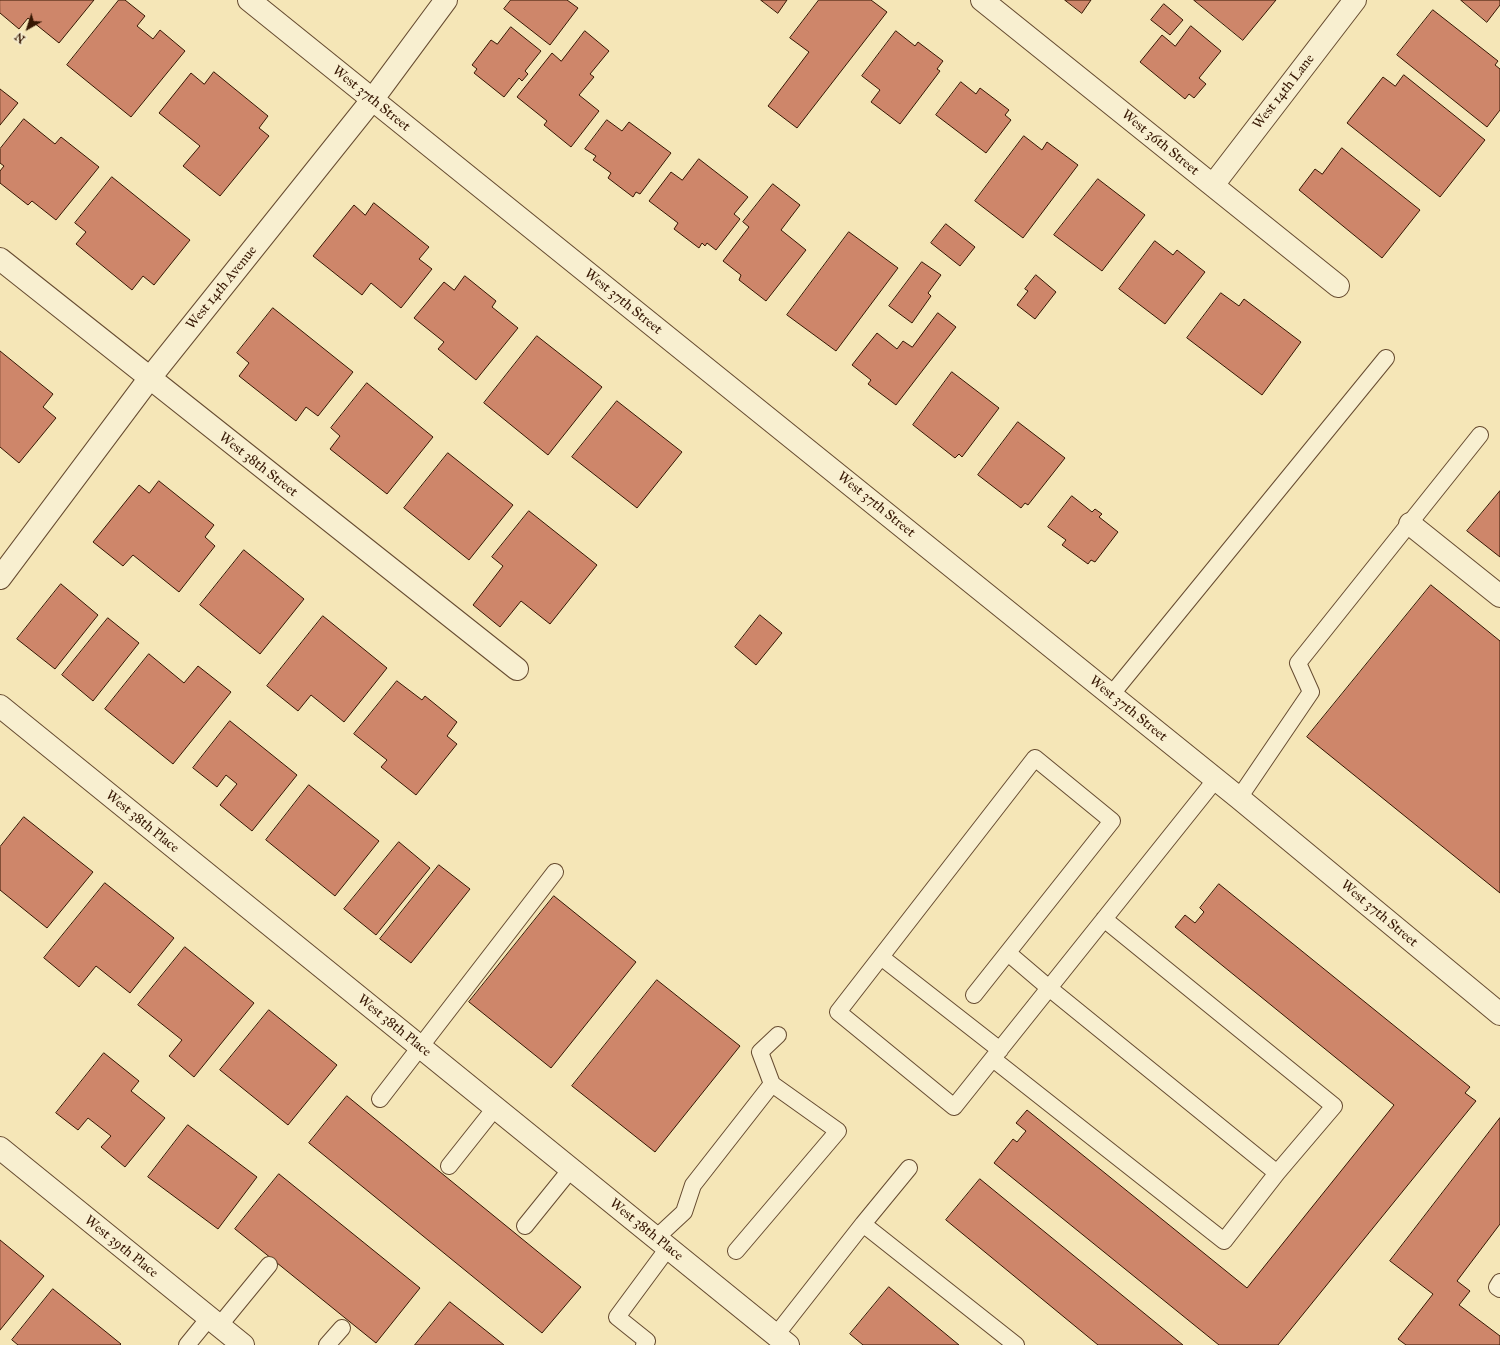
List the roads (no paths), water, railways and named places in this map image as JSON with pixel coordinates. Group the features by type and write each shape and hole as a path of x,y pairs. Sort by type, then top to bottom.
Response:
{"street":[{"name":"West 37th Street","path":"249,0 1216,779 1500,1014"},
{"name":"West 14th Avenue","path":"0,578 149,379 372,100 446,0"},
{"name":"West 36th Street","path":"982,0 1338,286"},
{"name":"West 14th Lane","path":"1213,185 1355,0"},
{"name":"West 38th Street","path":"0,259 149,379 516,669"},
{"path":"1410,524 1500,596"},
{"name":"West 38th Place","path":"0,706 782,1340"},
{"name":"West 39th Place","path":"0,1148 243,1345"}],"lane":[{"path":"1111,695 1386,358"},
{"path":"1239,798 1311,692 1298,663 1480,435"},
{"path":"974,995 1112,821 1035,758 838,1012 954,1107 1216,779"},
{"path":"380,1099 555,872"},
{"path":"880,957 1224,1241 1277,1174 1334,1106 1104,919"},
{"path":"1008,953 1277,1174"},
{"path":"736,1251 838,1131 772,1084 760,1052 778,1035"},
{"path":"644,1345 647,1341 617,1316 662,1243 684,1212 693,1186 772,1084"},
{"path":"449,1166 495,1108"},
{"path":"782,1340 863,1224 909,1168"},
{"path":"525,1226 571,1169"},
{"path":"863,1224 1016,1345"},
{"path":"187,1345 214,1322 269,1265"},
{"path":"1500,1282 1497,1287 1500,1289"},
{"path":"327,1345 342,1328"}]}
